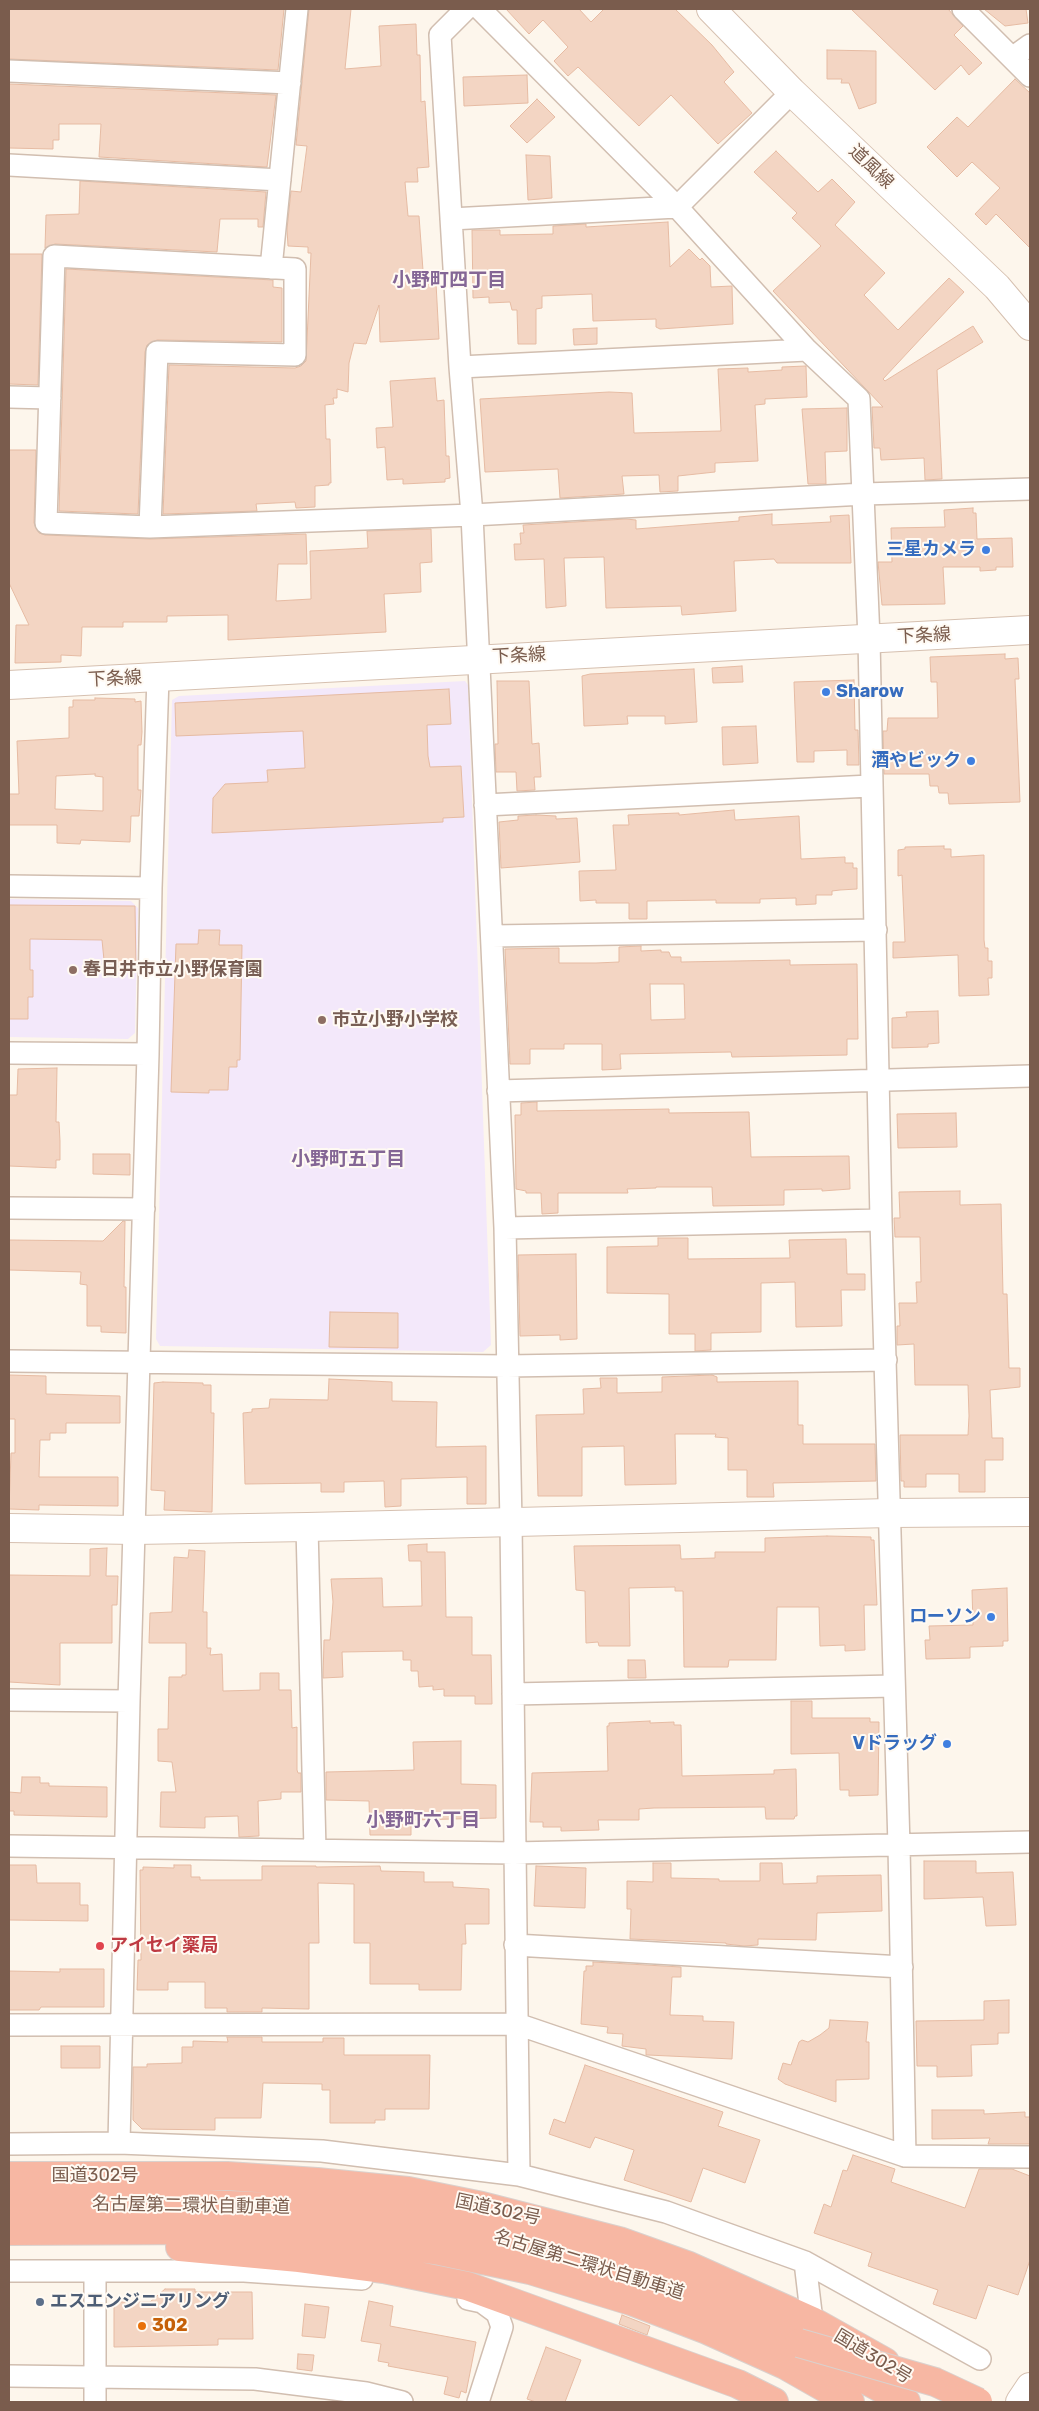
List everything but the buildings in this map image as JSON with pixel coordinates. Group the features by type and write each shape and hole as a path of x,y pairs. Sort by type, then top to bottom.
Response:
{"highway":[{"name":"国道302号","path":"9,2176 227,2176 317,2182 408,2191 550,2222 619,2241 689,2266 806,2332 878,2358 947,2402"},
{"name":"名古屋第二環状自動車道","path":"9,2203 207,2204 336,2210 442,2224 539,2246 635,2275 721,2307 806,2332 906,2402"},
{"name":"名古屋第二環状自動車道","path":"9,2231 207,2230 256,2232 335,2236 440,2251 530,2270 631,2301 707,2330 785,2365 850,2402"},
{"path":"9,2238 206,2248 384,2269 467,2286 738,2384 774,2402"},
{"path":"806,2332 935,2382 978,2402"}],"street":[{"path":"271,268 298,9"},
{"path":"466,9 440,35 460,367 472,515 505,1228 511,1523 519,2175"},
{"path":"480,9 677,207 806,350 859,399 869,639 870,786 880,1079 881,1220 899,1846 905,2156"},
{"name":"道風線","path":"710,9 792,92 997,287 1030,326"},
{"path":"963,9 1030,76"},
{"path":"1012,58 1030,45"},
{"path":"9,71 290,83"},
{"path":"451,219 677,207 792,92"},
{"path":"9,165 280,180"},
{"path":"150,527 156,352 295,354 295,269 54,256 46,522 150,527 472,515 864,494 1030,490"},
{"path":"460,367 806,350"},
{"path":"9,397 50,398"},
{"name":"下条線","path":"9,685 479,658 1030,630"},
{"path":"119,2143 125,1848 158,676"},
{"path":"486,805 870,786"},
{"path":"9,886 151,888"},
{"path":"492,936 876,930"},
{"path":"9,1052 148,1054"},
{"path":"498,1090 1030,1076"},
{"path":"9,1208 144,1209"},
{"path":"505,1228 881,1220"},
{"path":"9,1361 507,1366 886,1360"},
{"path":"9,1528 135,1530 890,1513 1030,1512"},
{"path":"307,1527 315,1850"},
{"path":"513,1694 894,1686"},
{"path":"9,1700 129,1702"},
{"path":"9,1846 514,1853 1030,1842"},
{"path":"515,1945 902,1967"},
{"path":"9,2025 516,2024 905,2156 1030,2157"},
{"path":"9,2144 119,2143 322,2151 519,2175 666,2212 805,2262 980,2359"},
{"path":"805,2262 806,2332"},
{"path":"9,2271 244,2270 346,2277 419,2287 482,2302 497,2313 502,2327 478,2402"},
{"path":"95,2271 95,2402"},
{"path":"9,2376 255,2379 366,2393 402,2402"},
{"path":"1020,2402 1030,2386"}],"shaded area":[{"name":"市立小野小学校","path":"465,681 468,685 491,1345 483,1352 160,1346 156,1339 172,700 179,696"},
{"name":"春日井市立小野保育園","path":"9,899 131,901 138,908 135,1033 128,1039 9,1037"}],"place":[{"name":"三星カメラ","path":"986,550"},
{"name":"Sharow","path":"826,692"},
{"name":"酒やビック","path":"971,761"},
{"name":"春日井市立小野保育園","path":"73,970"},
{"name":"市立小野小学校","path":"322,1020"},
{"name":"ローソン","path":"991,1617"},
{"name":"Vドラッグ","path":"947,1744"},
{"name":"アイセイ薬局","path":"100,1946"},
{"name":"エスエンジニアリング","path":"40,2302"},
{"name":"302","path":"142,2326"}],"district":[{"name":"小野町四丁目","path":"449,281"},
{"name":"小野町五丁目","path":"348,1160"},
{"name":"小野町六丁目","path":"423,1821"}]}
